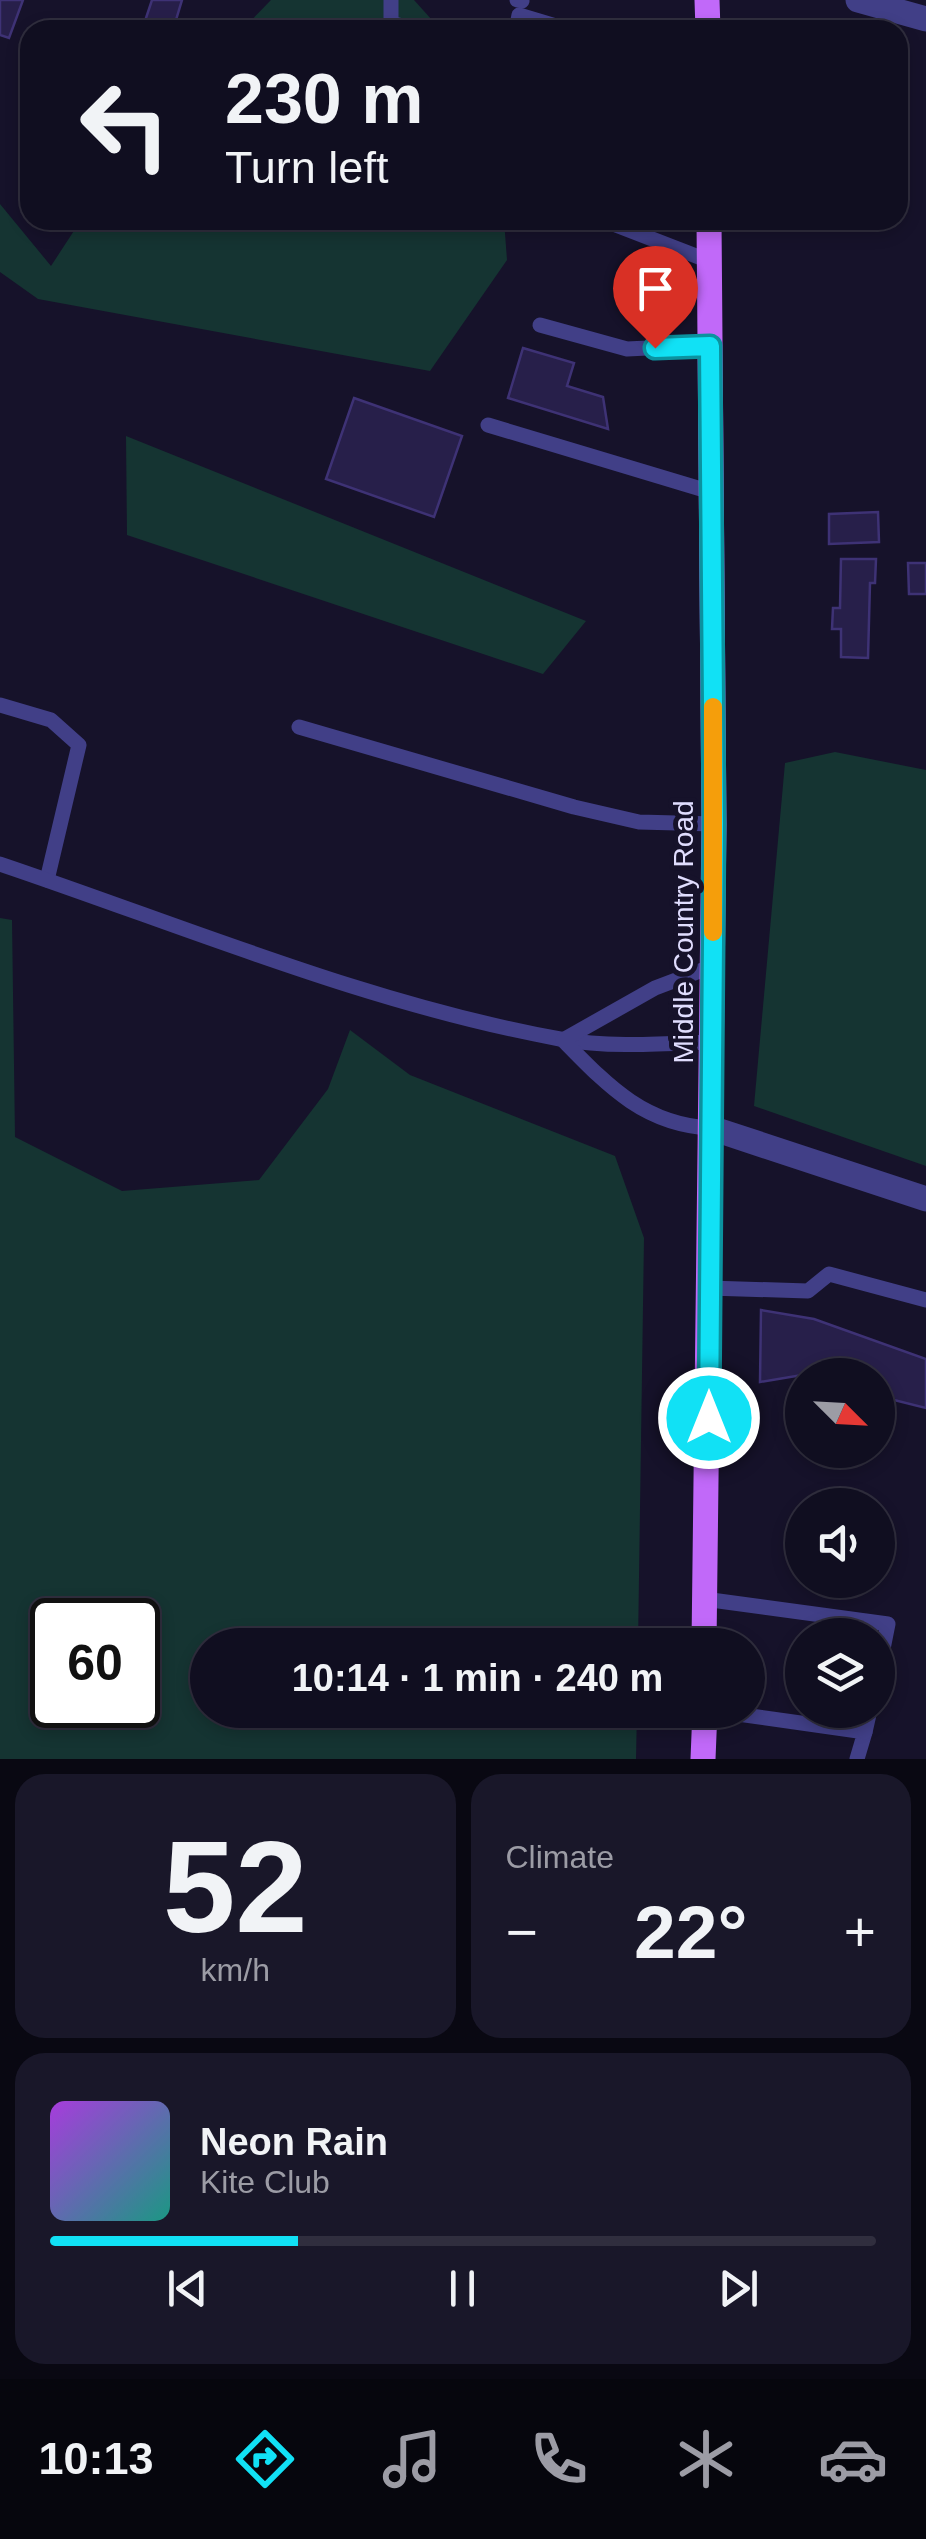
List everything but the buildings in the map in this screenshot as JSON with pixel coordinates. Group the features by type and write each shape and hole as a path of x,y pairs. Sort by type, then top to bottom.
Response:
{"main road":[{"name":"Middle Country Road","path":"704,1628 714,824 709,230"},
{"path":"704,1759 706,1728"}],"street":[{"path":"858,0 926,19"},
{"path":"712,1128 926,1199"}],"lane":[{"path":"519,9 545,20"},
{"path":"628,230 710,262"},
{"path":"540,325 627,349 710,346"},
{"path":"488,425 711,492"},
{"path":"0,705 52,720 78,745 47,880"},
{"path":"299,727 606,815 639,822 714,824"},
{"path":"0,864 406,1004 563,1040 643,1045 712,1042"},
{"path":"563,1040 654,988 712,966"},
{"path":"563,1040 630,1104 654,1116 712,1128"},
{"path":"709,1288 808,1291 829,1274 926,1300"},
{"path":"704,1600 842,1618"},
{"path":"765,1718 865,1732"},
{"path":"857,1759 866,1728"}],"green space":[{"path":"271,0 414,0 432,20 252,20"},
{"path":"0,204 51,266 74,230 505,230 507,260 430,371 38,299 0,272"},
{"path":"126,436 586,621 543,674 127,535"},
{"path":"835,752 926,770 926,1166 754,1106 785,763"},
{"path":"0,918 12,920 15,1137 122,1191 259,1180 328,1089 350,1030 410,1075 615,1156 644,1238 638,1628 190,1628 190,1728 637,1728 636,1759 0,1759"}],"slow traffic":[{"path":"713,707 713,932"}],"route":[{"path":"655,348 710,346 714,824 709,1418"}]}
